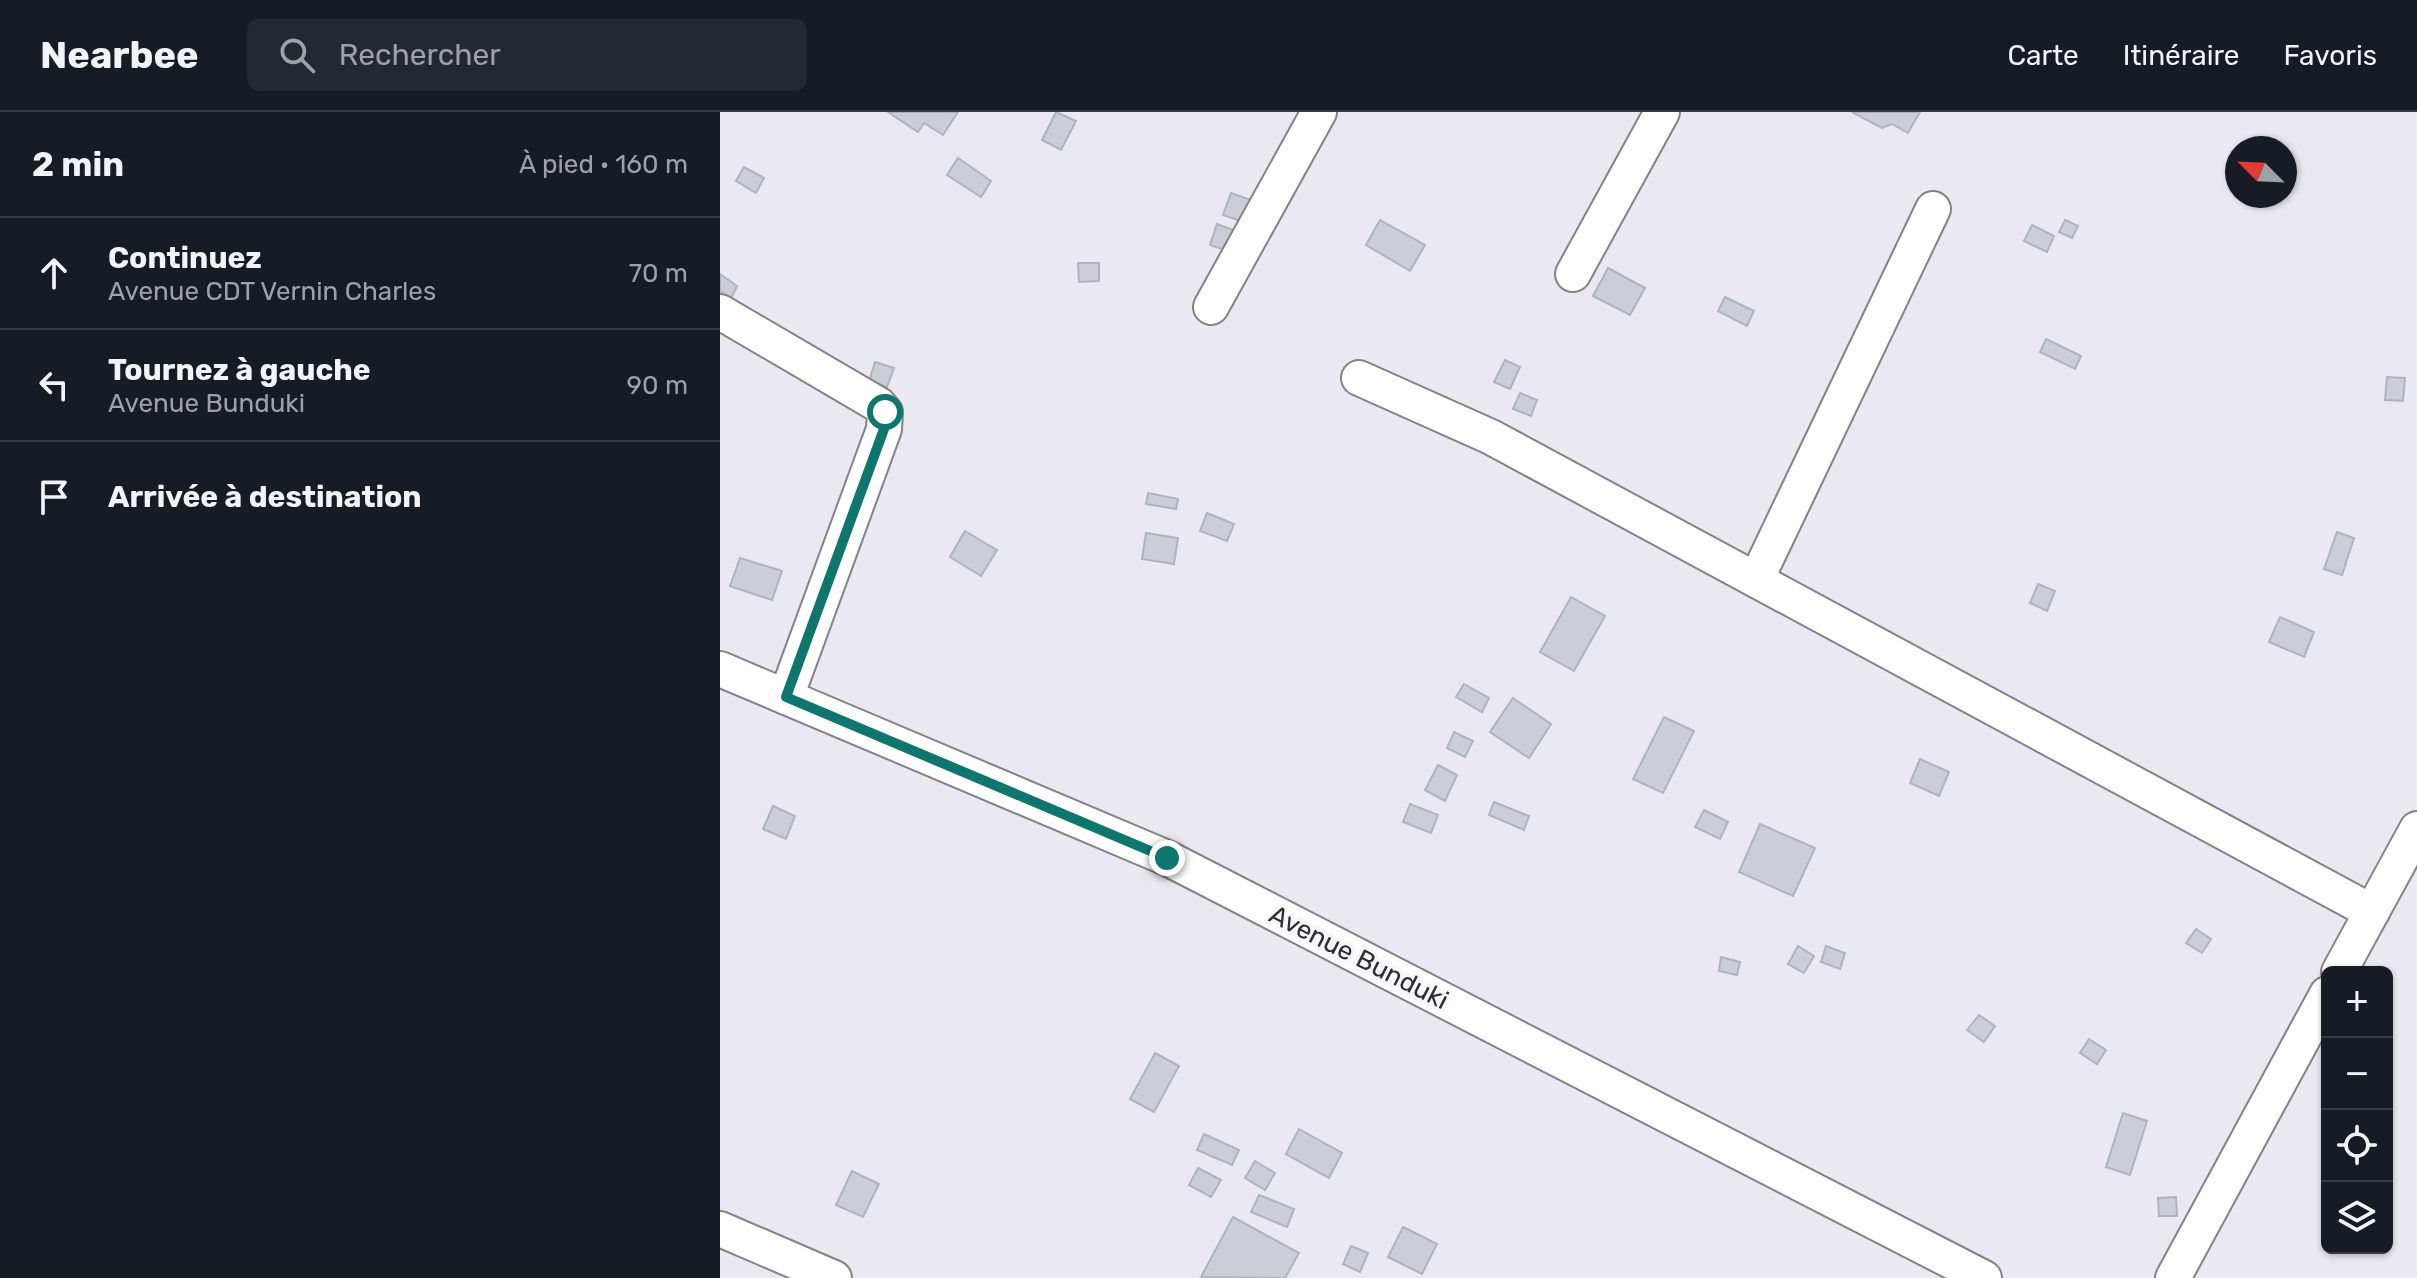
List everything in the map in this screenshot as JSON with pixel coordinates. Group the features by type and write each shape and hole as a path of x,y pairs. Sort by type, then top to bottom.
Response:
{"street":[{"path":"1211,307 1319,112"},
{"path":"1573,274 1662,112"},
{"path":"1756,580 1933,209"},
{"path":"720,312 879,405 885,412 884,429 786,697"},
{"path":"1359,378 1491,437 2372,912"},
{"name":"Avenue Bunduki","path":"720,669 1167,858 1984,1278"},
{"path":"2342,966 2417,829"},
{"path":"2173,1278 2321,1005"},
{"path":"720,1229 834,1278"}],"building":[{"path":"888,112 958,112 943,135 924,123 918,132"},
{"path":"1056,112 1076,121 1061,150 1042,140"},
{"path":"1852,112 1920,112 1908,133 1892,124 1882,128"},
{"path":"958,158 991,181 981,197 947,175"},
{"path":"744,167 764,178 756,193 736,181"},
{"path":"1231,193 1251,200 1243,222 1223,215"},
{"path":"1380,220 1425,245 1410,271 1366,245"},
{"path":"2065,220 2078,226 2072,238 2059,232"},
{"path":"1217,224 1239,232 1233,253 1210,245"},
{"path":"2032,225 2054,236 2047,252 2024,241"},
{"path":"1078,263 1099,263 1099,281 1079,282"},
{"path":"1608,268 1645,288 1630,315 1593,296"},
{"path":"720,274 737,286 731,299 720,291"},
{"path":"1725,297 1754,311 1747,326 1718,311"},
{"path":"2046,339 2081,356 2075,369 2040,352"},
{"path":"1505,360 1520,367 1510,389 1494,382"},
{"path":"875,362 894,368 887,387 869,381"},
{"path":"2387,377 2405,378 2403,401 2385,400"},
{"path":"1520,393 1537,400 1531,416 1513,409"},
{"path":"1148,493 1178,499 1176,509 1146,504"},
{"path":"1207,513 1234,524 1227,541 1200,531"},
{"path":"965,531 997,550 981,576 950,557"},
{"path":"2337,532 2354,538 2342,575 2324,569"},
{"path":"1146,533 1178,538 1174,564 1142,559"},
{"path":"740,558 782,571 772,600 730,586"},
{"path":"2038,584 2055,591 2047,611 2030,603"},
{"path":"1571,597 1605,616 1574,671 1540,652"},
{"path":"2280,617 2314,632 2304,657 2269,642"},
{"path":"1464,684 1489,698 1482,712 1456,697"},
{"path":"1513,698 1551,724 1529,758 1490,732"},
{"path":"1664,717 1694,731 1663,793 1633,779"},
{"path":"1454,732 1473,741 1465,757 1447,748"},
{"path":"1920,759 1949,772 1939,796 1910,783"},
{"path":"1438,765 1457,775 1445,801 1425,790"},
{"path":"1494,802 1529,816 1524,830 1489,815"},
{"path":"1410,804 1438,815 1431,833 1403,822"},
{"path":"773,806 795,816 786,839 763,829"},
{"path":"1704,810 1728,822 1720,839 1695,827"},
{"path":"1760,824 1815,848 1793,896 1739,872"},
{"path":"2196,929 2211,939 2202,953 2186,943"},
{"path":"1798,946 1814,956 1804,973 1788,964"},
{"path":"1826,946 1845,953 1840,969 1821,962"},
{"path":"1721,957 1740,962 1737,975 1719,971"},
{"path":"1979,1015 1995,1026 1984,1042 1967,1030"},
{"path":"2089,1039 2106,1050 2097,1064 2080,1053"},
{"path":"1155,1053 1179,1066 1154,1112 1130,1099"},
{"path":"2123,1113 2147,1121 2130,1175 2106,1167"},
{"path":"1299,1129 1342,1153 1329,1178 1286,1154"},
{"path":"1204,1134 1239,1150 1232,1165 1197,1150"},
{"path":"1255,1161 1275,1173 1265,1190 1245,1178"},
{"path":"1198,1168 1221,1180 1211,1197 1189,1185"},
{"path":"852,1171 879,1184 863,1217 836,1205"},
{"path":"1259,1195 1294,1209 1287,1227 1251,1212"},
{"path":"2176,1197 2177,1216 2159,1216 2158,1198"},
{"path":"1233,1217 1299,1253 1285,1278 1201,1277"},
{"path":"1403,1227 1437,1244 1422,1274 1388,1257"},
{"path":"1351,1246 1368,1253 1360,1272 1343,1264"}],"route":[{"path":"885,412 884,429 786,697 1167,858"}]}
